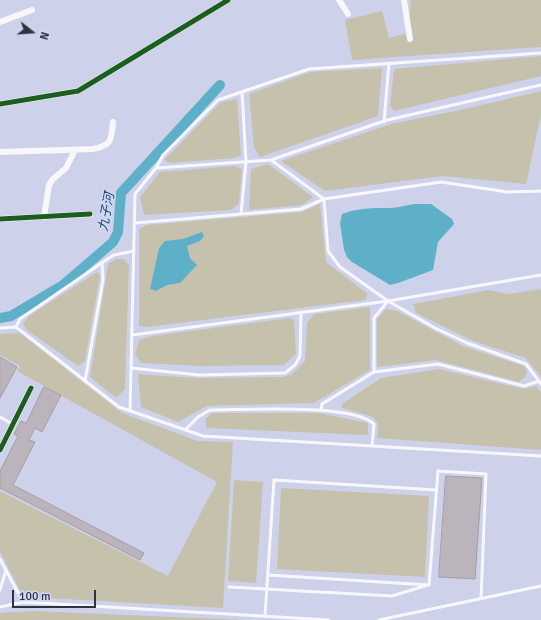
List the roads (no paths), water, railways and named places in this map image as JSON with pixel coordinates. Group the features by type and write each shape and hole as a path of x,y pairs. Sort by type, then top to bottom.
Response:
{"street":[{"path":"0,104 78,91 228,0"},
{"path":"339,0 348,14"},
{"path":"404,0 410,39"},
{"path":"0,22 32,10"},
{"path":"0,152 75,150 106,146 111,140 113,122"},
{"path":"44,216 49,185 53,179 66,168 75,150"},
{"path":"0,219 90,214"},
{"path":"0,450 31,388"}],"lane":[{"path":"130,411 135,194 156,168 163,156 218,100 310,69 541,53"},
{"path":"384,122 389,63"},
{"path":"156,168 271,160 384,122 541,85"},
{"path":"241,214 246,162 242,92"},
{"path":"271,160 324,199 328,251 340,267 388,301 435,328 460,340 526,364 540,382 524,386 438,364 374,372 322,404 321,410"},
{"path":"134,223 301,209 324,199 441,182 508,192 541,191"},
{"path":"16,327 20,319 114,255 134,251"},
{"path":"85,381 103,280 102,263"},
{"path":"132,335 388,301 541,275"},
{"path":"374,372 374,318 388,301"},
{"path":"131,368 199,375 285,373 295,365 300,356 301,312"},
{"path":"0,328 16,327 120,407 203,436 541,456"},
{"path":"185,430 198,417 210,410 321,410 368,419 374,424 372,446"},
{"path":"0,417 13,424"},
{"path":"430,585 438,471 486,474 481,599"},
{"path":"265,616 274,480 436,490"},
{"path":"0,559 23,602"},
{"path":"0,590 6,570"},
{"path":"268,575 430,585"},
{"path":"229,587 392,596 430,585"},
{"path":"379,620 541,586"},
{"path":"0,608 23,602 329,620"}],"water":[{"path":"415,204 431,204 452,219 454,224 438,242 433,270 390,285 352,262 347,257 344,250 340,223 342,214 360,209 392,208"},
{"path":"202,232 204,236 200,241 187,246 190,258 197,265 180,283 167,285 156,291 150,289 159,248 165,241 183,239"}],"waterway":[{"name":"九子河","path":"0,318 11,316 63,285 113,242 118,232 121,193 220,85"}]}
